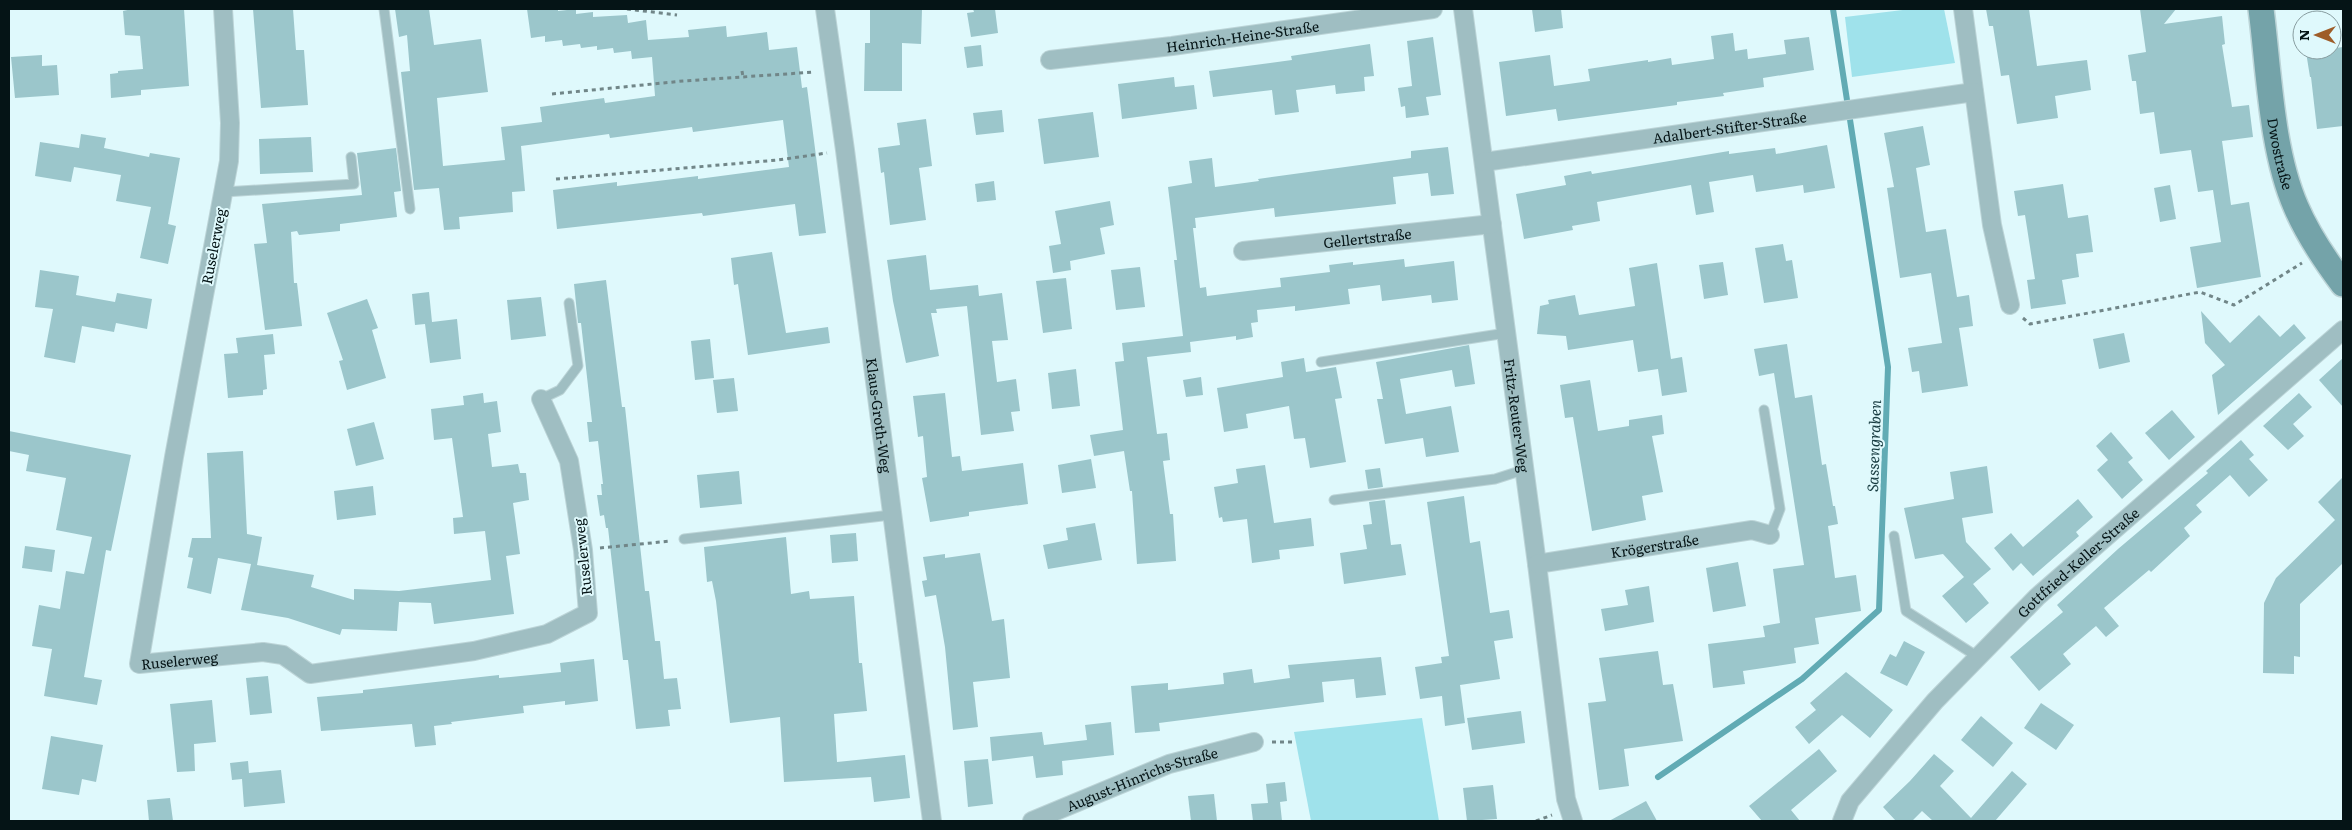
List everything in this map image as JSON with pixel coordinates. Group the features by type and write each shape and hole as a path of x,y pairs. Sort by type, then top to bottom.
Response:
{"street":[{"name":"Ruselerweg","path":"223,9 230,123 229,161 172,464 139,664 262,652 283,655 310,674 474,651 547,634 588,613 583,550 569,461 541,399"},
{"name":"Klaus-Groth-Weg","path":"825,9 932,821"},
{"name":"Heinrich-Heine-Straße","path":"1050,60 1172,46 1434,9"},
{"name":"Fritz-Reuter-Weg","path":"1463,9 1537,564 1566,799 1573,821"},
{"path":"1964,9 1992,225 2010,305"},
{"name":"Dwostraße","path":"2261,9 2279,150 2295,206 2319,252 2343,284"},
{"name":"Adalbert-Stifter-Straße","path":"1484,162 1974,92"},
{"name":"Gellertstraße","path":"1243,251 1492,224"},
{"name":"Gottfried-Keller-Straße","path":"1842,821 1850,801 1935,701 2037,597 2343,330"},
{"name":"Krögerstraße","path":"1537,564 1752,530 1770,535"},
{"name":"August-Hinrichs-Straße","path":"1032,821 1169,764 1254,742"}],"lane":[{"path":"384,9 410,209"},
{"path":"224,192 354,184 351,157"},
{"path":"541,399 560,390 578,366 569,303"},
{"path":"1321,362 1506,333"},
{"path":"1764,410 1780,509 1770,535"},
{"path":"1334,500 1495,479 1523,470"},
{"path":"684,539 891,516"},
{"path":"1894,536 1906,612 1978,657"}],"path":[{"path":"627,9 677,15"},
{"path":"552,94 683,79 743,77 834,70"},
{"path":"742,71 743,77"},
{"path":"556,179 778,160 845,150"},
{"path":"2010,305 2030,324 2200,292 2234,305 2319,252"},
{"path":"583,550 684,539"}],"shaded area":[{"path":"1911,9 1944,9 1955,63 1852,77 1845,17"},
{"path":"1422,718 1439,821 1311,821 1294,732"}],"building":[{"path":"132,9 184,9 189,86 141,90 141,95 111,98 110,74 118,73 118,71 143,69 140,36 125,35 123,11"},
{"path":"253,9 293,9 296,50 304,50 308,105 261,108"},
{"path":"395,9 429,9 434,45 481,39 488,92 437,98 443,166 505,160 501,127 542,122 540,107 604,98 605,103 655,96 652,57 632,59 631,51 614,53 613,48 597,50 597,46 581,48 580,44 563,46 562,40 545,42 545,36 531,38 527,9 558,9 558,11 576,9 576,14 593,12 593,17 627,15 628,23 646,20 648,40 689,37 688,30 726,26 727,37 767,32 769,50 797,47 802,88 807,87 826,233 799,236 795,204 703,216 702,213 557,229 553,190 617,182 617,186 698,176 698,179 789,167 783,120 693,132 692,127 610,138 609,134 521,146 525,191 512,192 513,212 459,217 460,229 444,230 439,188 414,190 401,72 410,71 407,35 399,37"},
{"path":"870,9 922,9 921,44 902,43 902,91 864,91 865,43 870,43"},
{"path":"973,9 995,9 998,33 971,37 967,13 974,12"},
{"path":"1532,9 1561,9 1563,28 1535,32"},
{"path":"1986,9 2029,9 2037,66 2087,60 2091,90 2055,96 2058,118 2017,124 2009,75 2001,76 1993,26 1989,26"},
{"path":"2140,9 2176,9 2164,24 2222,16 2225,44 2222,45 2232,107 2249,105 2253,137 2222,141 2231,205 2249,202 2261,277 2197,288 2190,247 2221,242 2213,190 2198,192 2191,150 2160,154 2154,112 2140,114 2136,81 2132,81 2128,55 2146,52"},
{"path":"1733,33 1735,51 1747,49 1748,59 1786,54 1784,40 1809,37 1814,70 1763,78 1764,87 1723,93 1724,96 1677,102 1677,105 1558,121 1556,109 1506,116 1499,62 1550,55 1554,86 1590,81 1588,69 1671,58 1672,65 1714,59 1711,36"},
{"path":"1433,37 1441,95 1426,97 1429,115 1406,118 1405,106 1401,107 1398,88 1412,86 1407,41"},
{"path":"1370,44 1374,76 1364,77 1365,91 1336,94 1335,85 1296,90 1299,112 1275,115 1272,90 1213,97 1209,71 1292,60 1291,56"},
{"path":"981,45 983,66 967,68 964,47"},
{"path":"2342,47 2343,126 2317,129 2307,60 2342,60"},
{"path":"42,55 42,66 57,65 59,95 15,98 11,57"},
{"path":"1174,77 1175,87 1194,85 1197,109 1122,119 1118,84"},
{"path":"1002,110 1004,132 976,135 973,113"},
{"path":"1093,112 1099,157 1044,164 1038,119"},
{"path":"926,119 932,166 919,168 926,220 890,225 884,172 881,173 878,148 900,145 897,123"},
{"path":"1923,126 1930,165 1916,168 1926,232 1946,229 1957,297 1969,295 1973,326 1959,328 1968,386 1922,393 1919,371 1912,372 1908,348 1942,343 1931,273 1900,278 1887,188 1894,187 1884,133"},
{"path":"81,134 106,138 104,148 149,157 150,153 180,158 168,224 176,226 168,264 140,258 151,207 116,201 121,175 74,167 71,182 35,176 40,142 79,148"},
{"path":"311,137 313,172 260,174 259,139"},
{"path":"1827,145 1835,188 1804,193 1803,185 1756,192 1753,175 1709,182 1714,212 1696,215 1691,185 1597,202 1600,221 1572,226 1573,230 1524,239 1516,194 1566,185 1564,176 1591,171 1592,174 1729,151 1729,154 1775,148 1776,154"},
{"path":"1448,147 1454,194 1431,196 1428,173 1393,177 1396,204 1275,217 1274,208 1195,218 1196,228 1193,228 1200,288 1206,287 1207,296 1281,287 1280,278 1330,272 1329,265 1353,262 1353,265 1404,259 1405,267 1454,261 1458,300 1432,303 1431,295 1382,301 1380,285 1348,289 1350,304 1295,311 1295,306 1257,310 1258,322 1251,323 1253,337 1236,340 1236,336 1190,342 1191,352 1147,357 1157,434 1167,433 1170,460 1163,461 1170,514 1173,514 1176,561 1137,564 1132,491 1130,491 1124,451 1094,456 1090,435 1123,430 1115,362 1124,361 1122,343 1183,336 1174,260 1177,260 1168,187 1192,183 1189,161 1212,158 1215,187 1259,181 1258,179 1411,158 1411,151"},
{"path":"396,148 401,191 394,192 397,217 340,224 340,231 299,235 297,231 291,232 294,283 297,283 302,326 265,330 254,244 267,243 262,204 362,195 357,153"},
{"path":"994,181 996,200 977,202 975,184"},
{"path":"2063,184 2068,218 2088,215 2093,252 2076,254 2079,277 2062,280 2066,304 2031,309 2027,280 2035,279 2025,215 2018,216 2014,191"},
{"path":"2170,185 2176,219 2160,222 2154,188"},
{"path":"1110,201 1114,225 1100,228 1105,254 1070,261 1071,270 1053,273 1049,246 1061,244 1055,211"},
{"path":"1783,244 1786,261 1792,260 1798,298 1764,303 1755,248"},
{"path":"772,252 786,333 828,327 830,343 748,355 738,284 734,285 731,258"},
{"path":"926,255 930,290 978,285 979,296 1002,293 1008,340 992,341 997,382 1016,379 1020,411 1011,412 1014,431 981,435 967,306 936,309 937,313 931,313 939,356 906,363 893,301 887,260"},
{"path":"1723,262 1728,295 1704,299 1699,265"},
{"path":"1657,263 1671,359 1682,357 1687,392 1662,396 1658,369 1638,372 1633,340 1568,350 1566,336 1537,334 1540,306 1549,304 1548,300 1575,295 1579,315 1635,306 1629,268"},
{"path":"1140,267 1145,307 1116,310 1111,270"},
{"path":"40,270 79,276 76,295 115,302 117,293 152,299 147,329 116,323 114,332 82,326 75,363 44,357 53,309 35,307"},
{"path":"1066,278 1072,329 1043,333 1036,281"},
{"path":"606,280 622,407 625,407 645,591 649,591 655,641 660,641 664,679 677,678 681,709 668,710 670,726 636,729 628,660 623,660 608,528 606,528 604,515 600,516 597,495 602,495 601,484 603,484 598,441 589,442 587,422 592,422 581,323 578,323 574,284"},
{"path":"429,292 432,322 457,319 461,359 430,363 425,324 415,325 412,294"},
{"path":"541,297 546,336 511,340 507,300"},
{"path":"367,299 378,328 372,330 386,378 347,390 339,361 343,360 327,313"},
{"path":"2201,311 2230,343 2259,315 2280,337 2294,324 2306,338 2218,415 2212,375 2225,365 2205,343"},
{"path":"2124,333 2130,362 2099,369 2093,339"},
{"path":"273,334 275,354 264,355 267,389 263,390 263,395 228,398 224,354 238,353 236,338"},
{"path":"710,339 714,378 695,380 691,341"},
{"path":"1787,344 1795,398 1812,395 1822,465 1826,464 1833,506 1835,506 1838,524 1828,526 1835,578 1856,575 1861,611 1815,618 1819,644 1794,648 1796,663 1743,671 1745,684 1713,688 1708,644 1765,637 1763,626 1780,623 1773,569 1804,565 1774,373 1759,376 1754,349"},
{"path":"1469,345 1475,384 1455,387 1452,370 1400,379 1406,414 1451,406 1459,452 1426,457 1423,438 1385,444 1377,399 1383,399 1376,362"},
{"path":"1304,358 1306,372 1336,367 1342,398 1335,399 1346,462 1310,468 1305,438 1294,439 1289,406 1246,414 1248,428 1224,432 1217,388 1283,377 1281,362"},
{"path":"2343,358 2343,407 2319,380"},
{"path":"1076,369 1080,406 1052,409 1048,373"},
{"path":"1201,377 1203,395 1186,397 1183,380"},
{"path":"734,378 738,411 717,413 713,380"},
{"path":"1590,380 1598,431 1629,426 1629,420 1662,415 1664,434 1652,436 1663,492 1642,496 1646,520 1592,531 1573,417 1565,418 1560,385"},
{"path":"483,393 484,403 497,401 501,432 488,434 492,467 518,464 520,473 526,473 529,500 513,503 520,554 506,556 514,614 434,624 431,603 399,602 397,631 342,629 340,635 288,618 241,610 251,564 218,558 211,594 187,588 193,558 188,557 192,538 211,538 207,453 243,451 247,534 262,537 257,565 314,575 311,587 354,600 354,589 399,591 491,580 485,531 454,534 453,518 463,517 452,438 434,440 431,409 464,405 463,396"},
{"path":"945,393 952,457 960,456 962,471 1023,463 1028,504 969,512 969,516 930,522 922,478 927,477 923,436 918,437 913,396"},
{"path":"2299,393 2312,407 2293,424 2304,436 2288,450 2263,426"},
{"path":"2172,410 2195,437 2169,460 2145,433"},
{"path":"374,422 384,459 356,466 347,429"},
{"path":"9,431 131,455 111,551 106,550 84,677 102,680 97,705 44,696 52,649 32,646 39,605 60,609 66,571 84,574 92,537 56,530 66,478 26,471 29,455 9,451"},
{"path":"2111,432 2133,458 2128,462 2143,480 2122,499 2097,470 2108,460 2096,446"},
{"path":"2241,440 2254,455 2249,459 2268,480 2249,497 2230,475 2196,505 2202,512 2184,528 2190,536 2151,572 2149,570 2104,608 2119,626 2106,637 2096,626 2063,654 2071,664 2039,691 2010,657 2063,612 2057,605 2118,549 2208,473 2206,471"},
{"path":"1091,459 1096,488 1062,493 1058,465"},
{"path":"1265,465 1274,523 1311,518 1314,546 1279,550 1280,559 1252,563 1247,519 1223,522 1222,517 1219,518 1214,487 1238,483 1236,469"},
{"path":"1987,466 1993,513 1962,518 1966,542 1991,569 1973,584 1989,603 1966,623 1942,596 1964,577 1943,554 1915,559 1904,508 1954,499 1950,472"},
{"path":"1380,468 1383,487 1368,489 1365,470"},
{"path":"739,471 742,504 700,508 697,475"},
{"path":"2343,477 2343,563 2300,604 2300,657 2294,656 2294,674 2263,673 2264,603 2276,578 2335,520 2318,502"},
{"path":"373,486 376,515 337,520 334,491"},
{"path":"1464,496 1470,543 1480,541 1490,613 1509,610 1513,638 1494,641 1500,679 1460,685 1465,723 1445,726 1442,696 1420,699 1415,667 1442,663 1441,657 1449,656 1427,502"},
{"path":"2078,499 2093,517 2076,532 2079,536 2033,576 2021,563 2013,571 1994,548 2011,533 2023,547"},
{"path":"1385,500 1391,545 1401,544 1406,575 1344,584 1340,553 1367,549 1363,525 1372,524 1369,502"},
{"path":"1095,523 1102,560 1048,569 1043,545 1068,540 1066,528"},
{"path":"856,533 858,561 832,563 830,535"},
{"path":"786,537 791,594 809,591 810,599 854,596 859,663 862,663 867,711 834,714 837,762 905,755 910,798 874,802 871,777 784,782 780,717 730,723 716,601 712,581 707,582 704,547"},
{"path":"25,546 55,550 52,572 22,568"},
{"path":"980,553 992,621 1004,619 1010,678 973,682 978,727 953,730 945,647 936,595 925,597 922,581 927,580 923,557 945,554 945,558"},
{"path":"1738,562 1746,606 1713,612 1706,568"},
{"path":"1649,586 1654,622 1605,631 1601,609 1628,605 1625,590"},
{"path":"1904,641 1925,652 1907,686 1880,673 1890,654 1896,657"},
{"path":"1658,651 1663,685 1673,684 1683,741 1624,749 1629,786 1599,790 1588,703 1606,701 1599,658"},
{"path":"1381,657 1386,695 1356,698 1354,679 1322,682 1324,702 1159,723 1160,731 1135,733 1131,686 1168,683 1168,690 1224,684 1223,673 1252,669 1254,683 1290,678 1288,665"},
{"path":"594,659 598,701 565,705 565,701 523,706 524,713 451,722 452,724 434,726 436,745 415,747 412,724 321,731 317,697 363,693 363,690 499,675 499,678 561,672 560,663"},
{"path":"1846,672 1893,710 1870,738 1842,715 1809,744 1795,727 1816,710 1810,703"},
{"path":"268,676 272,713 250,715 246,678"},
{"path":"212,700 216,742 194,744 195,771 177,772 170,704"},
{"path":"2041,703 2074,725 2056,750 2024,728"},
{"path":"1521,711 1525,743 1472,750 1467,718"},
{"path":"1981,716 2013,743 1993,767 1961,740"},
{"path":"1111,722 1114,755 1062,761 1063,775 1036,778 1033,756 992,761 990,737 1042,732 1044,745 1087,740 1085,725"},
{"path":"51,736 103,745 96,782 82,779 79,795 42,789"},
{"path":"1819,749 1837,771 1791,810 1800,821 1762,821 1749,806"},
{"path":"1934,754 1954,771 1940,786 1971,818 2012,771 2027,784 1995,821 1933,821 1922,811 1912,821 1896,821 1883,807"},
{"path":"988,759 993,804 968,807 964,761"},
{"path":"248,761 249,773 281,770 285,803 244,807 242,779 232,780 230,763"},
{"path":"1285,782 1287,801 1280,802 1282,821 1253,821 1251,804 1268,803 1266,784"},
{"path":"1493,785 1497,819 1467,821 1463,788"},
{"path":"1214,794 1217,821 1191,821 1188,796"},
{"path":"170,798 173,821 149,821 147,800"},
{"path":"1646,801 1657,821 1609,821"}],"waterway":[{"name":"Sassengraben","path":"1658,777 1802,679 1879,610 1888,367 1833,9"}]}
